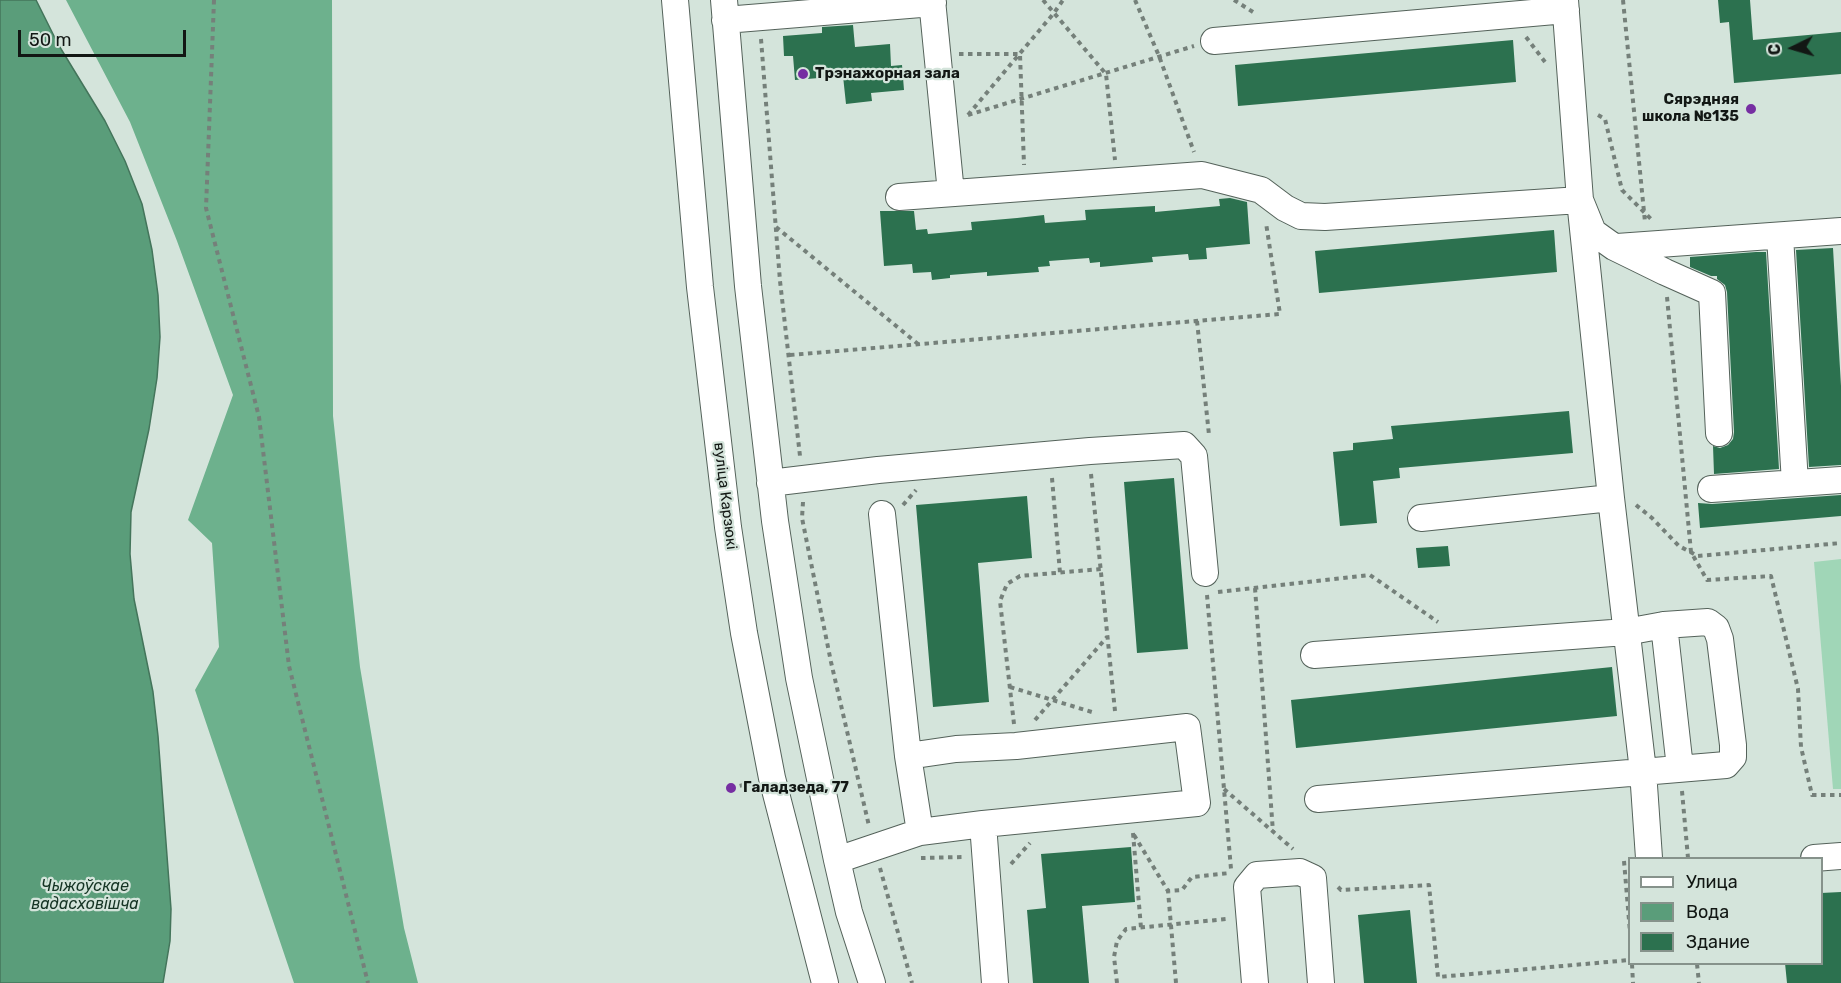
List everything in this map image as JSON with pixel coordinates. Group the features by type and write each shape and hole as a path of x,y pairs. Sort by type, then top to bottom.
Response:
{"street":[{"name":"вуліца Карзюкі","path":"675,0 700,287 728,527 742,621 772,778 825,983"},
{"path":"872,983 849,912 799,678 770,483 748,286 724,10 759,17 933,2 938,55 956,116 951,194"},
{"path":"1214,40 1565,5 1580,200 1611,498 1643,771 1649,857"},
{"path":"899,197 1202,176 1261,189 1285,208 1301,216 1325,217 1580,200"},
{"path":"1580,200 1593,231 1614,247 1712,293 1719,433"},
{"path":"1614,247 1841,231"},
{"path":"1780,236 1795,483"},
{"path":"770,483 878,470 1184,445 1194,456 1205,573"},
{"path":"1711,489 1841,480"},
{"path":"1421,518 1611,498"},
{"path":"890,512 908,756 920,832"},
{"path":"1314,655 1626,632 1664,625 1708,622 1716,628 1720,639 1733,745 1733,757 1726,765 1318,799"},
{"path":"1664,625 1680,768"},
{"path":"837,861 920,832 1197,803 1187,726 908,756"},
{"path":"983,824 995,983"},
{"path":"1823,857 1841,856"},
{"path":"1255,983 1247,887 1257,875 1300,872 1313,878 1321,983"}],"path":[{"path":"214,0 206,208 259,417 289,666 368,983"},
{"path":"1043,0 1106,74 1118,182"},
{"path":"956,116 1020,54 1063,0"},
{"path":"1135,0 1159,56 1202,176"},
{"path":"1623,0 1645,226 1653,245"},
{"path":"759,17 780,281 804,491 802,518 831,662 874,847 912,983"},
{"path":"956,116 1106,74 1214,40"},
{"path":"938,55 1020,54"},
{"path":"1020,54 1025,188"},
{"path":"790,355 1280,314 1261,189"},
{"path":"776,226 918,344"},
{"path":"1665,272 1690,552 1707,580 1771,576 1798,689 1801,747 1812,795 1841,795"},
{"path":"1090,452 1115,718"},
{"path":"1051,467 1060,573"},
{"path":"890,512 919,487"},
{"path":"1611,498 1635,504 1680,546 1698,555 1841,543"},
{"path":"1014,731 1000,601 1007,584 1020,576 1101,568"},
{"path":"1232,884 1207,593 1370,575 1471,644"},
{"path":"1255,588 1273,832"},
{"path":"1033,722 1107,637"},
{"path":"1010,687 1105,715"},
{"path":"1207,714 1218,713"},
{"path":"1680,768 1688,857"},
{"path":"1224,789 1299,854"},
{"path":"1141,928 1133,833 1168,891 1176,983"},
{"path":"1168,891 1182,890 1192,877 1231,873"},
{"path":"1333,883 1341,890 1429,885 1438,977 1628,962"},
{"path":"1117,983 1114,957 1117,941 1126,929 1235,918"},
{"path":"1631,965 1633,983"},
{"path":"1697,965 1699,983"}],"shaded area":[{"path":"66,0 332,0 333,416 360,667 404,928 418,983 294,983 195,690 219,647 212,543 188,520 233,395 177,241 130,122"},
{"path":"1841,559 1841,789 1833,789 1814,562"}],"water":[{"name":"Чыжоўскае вадасховішча","path":"0,0 36,0 58,44 105,121 125,161 142,204 152,250 158,295 160,337 157,378 149,429 131,512 130,554 134,599 153,692 158,736 171,909 170,941 163,983 0,983"}],"building":[{"path":"1718,0 1750,0 1753,40 1841,32 1841,74 1734,83 1729,22 1720,23"},
{"path":"853,25 855,47 890,44 891,66 902,65 904,90 871,93 872,101 846,104 843,76 795,80 793,56 784,56 783,36 822,33 822,27"},
{"path":"1513,40 1516,82 1238,106 1235,65"},
{"path":"1230,198 1247,202 1250,244 1206,248 1207,259 1189,260 1188,254 1152,257 1153,262 1100,267 1100,262 1090,263 1089,258 1049,261 1050,266 1038,267 1039,272 987,276 987,272 950,275 950,278 932,280 931,272 913,273 912,264 884,266 880,211 914,211 916,230 927,229 928,234 972,230 971,222 1044,215 1045,223 1086,220 1085,210 1155,206 1155,212 1220,206 1219,199"},
{"path":"1554,230 1557,272 1319,293 1315,251"},
{"path":"1833,248 1841,386 1841,465 1809,467 1796,250"},
{"path":"1766,252 1779,469 1714,474 1713,446 1720,448 1728,445 1733,439 1734,432 1727,292 1725,285 1717,279 1717,276 1711,276 1690,267 1690,257"},
{"path":"1569,411 1573,453 1399,468 1400,478 1373,481 1377,523 1340,526 1333,452 1353,450 1353,443 1393,439 1391,426"},
{"path":"1174,478 1188,649 1137,653 1124,482"},
{"path":"1841,495 1841,516 1700,528 1698,503"},
{"path":"1027,496 1032,558 978,563 989,702 933,707 916,505"},
{"path":"1448,546 1450,566 1418,568 1416,548"},
{"path":"1612,667 1617,716 1296,748 1291,700"},
{"path":"1131,847 1135,902 1082,906 1089,983 1033,983 1027,910 1046,908 1041,854"},
{"path":"1841,892 1841,983 1787,983 1785,965 1823,965 1823,893"},
{"path":"1410,910 1417,983 1364,983 1358,915"}],"place":[{"name":"Трэнажорная зала","path":"803,74"},
{"name":"Сярэдняя школа №135","path":"1751,109"},
{"name":"Галадзеда, 77","path":"731,788"}]}
